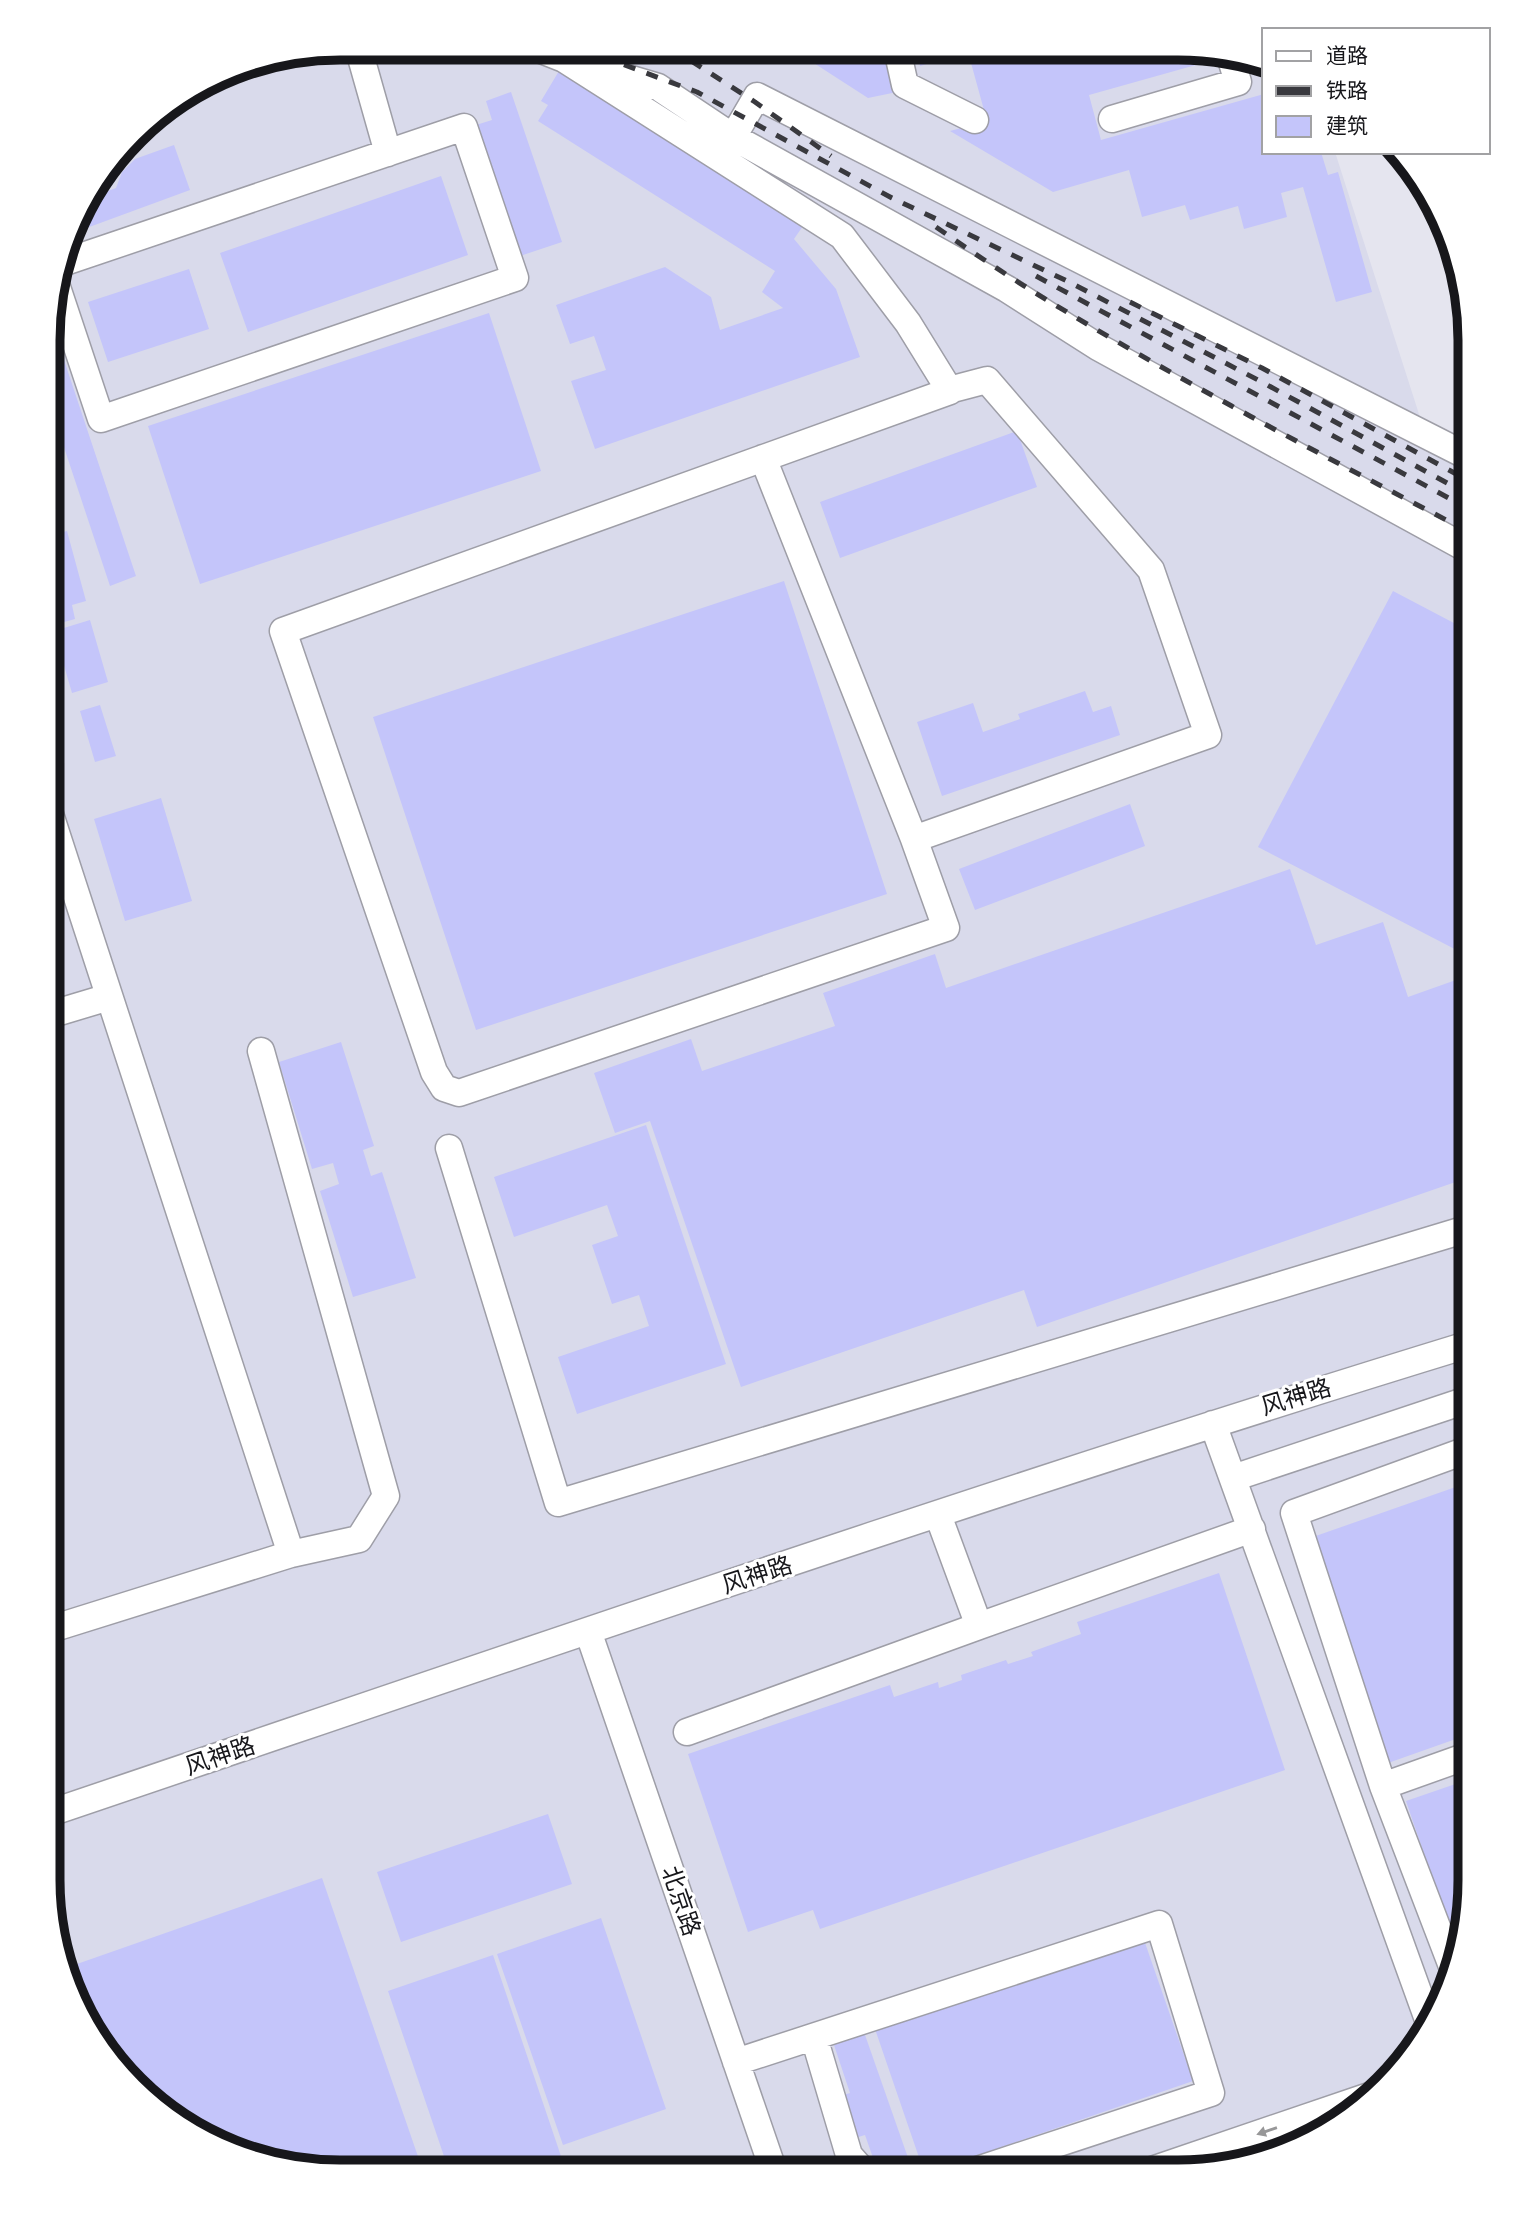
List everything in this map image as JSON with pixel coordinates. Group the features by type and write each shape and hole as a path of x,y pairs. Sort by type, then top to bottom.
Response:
{"street":[{"path":"362,60 388,153"},
{"path":"566,60 842,236 908,323 950,390"},
{"path":"567,60 658,87 733,137 1007,289 1098,347 1459,545"},
{"path":"899,60 905,85 975,120"},
{"path":"1112,120 1238,82 1233,65"},
{"path":"733,137 757,96 1459,452"},
{"path":"62,302 101,419 515,278 464,127 71,261"},
{"path":"763,458 914,839 946,928 459,1093 444,1088 434,1072 283,631 950,390 987,380 1151,570 1208,735 914,839"},
{"path":"60,845 291,1555"},
{"path":"60,1012 109,997"},
{"path":"60,1626 291,1555 359,1539 386,1496 261,1051"},
{"path":"449,1148 558,1503 1459,1231"},
{"name":"风神路","path":"60,1810 1213,1424 1459,1347"},
{"path":"1233,1478 1459,1403"},
{"path":"1213,1424 1426,2012"},
{"path":"1448,1956 1383,1786 1294,1513 1459,1453"},
{"path":"938,1515 979,1626"},
{"path":"687,1732 1252,1529"},
{"name":"北京路","path":"588,1631 770,2160"},
{"path":"1383,1786 1459,1759"},
{"path":"736,2062 1159,1924 1211,2093 1007,2160"},
{"path":"814,2037 849,2155 853,2160"},
{"path":"1181,2160 1349,2103"}],"shaded area":[{"path":"321,60 1197,60 1262,72 1262,154 1336,154 1426,436 1459,452 1458,1899 1444,1971 1421,2021 1401,2051 1377,2079 1349,2103 1181,2160 321,2160 249,2146 199,2123 169,2103 141,2079 117,2051 97,2021 74,1971 60,1899 60,321 74,249 97,199 117,169 141,141 169,117 199,97 249,74"}],"building":[{"path":"809,60 887,60 897,92 868,98"},
{"path":"919,60 941,60 920,66"},
{"path":"970,60 1202,61 1203,63 1089,95 1101,140 1262,95 1262,154 1322,154 1328,175 1338,172 1372,292 1336,302 1303,187 1281,193 1287,217 1244,229 1238,206 1190,220 1185,205 1142,217 1129,170 1053,192 950,131 987,121"},
{"path":"559,71 805,223 794,239 836,289 860,357 595,449 571,381 606,370 594,336 570,344 556,305 665,267 711,297 720,330 783,308 762,292 775,271 538,121 548,105 541,101"},
{"path":"511,92 562,242 520,256 476,125 492,120 486,101"},
{"path":"174,145 190,190 82,230 100,194 116,188 122,172 135,159"},
{"path":"441,176 468,255 248,332 220,253"},
{"path":"189,269 209,329 108,362 88,302"},
{"path":"489,313 541,471 200,584 148,426"},
{"path":"60,348 136,576 110,586 60,435"},
{"path":"1017,431 1037,487 840,558 820,502"},
{"path":"67,531 86,601 72,605 75,619 60,623 60,533"},
{"path":"784,581 887,894 476,1030 373,717"},
{"path":"1393,591 1459,626 1459,951 1258,847"},
{"path":"90,620 108,682 72,693 60,652 60,629"},
{"path":"1085,691 1093,712 1111,706 1120,735 942,796 917,722 973,703 983,732 1020,719 1018,714"},
{"path":"100,705 116,756 95,762 80,711"},
{"path":"161,798 192,901 125,921 94,819"},
{"path":"1130,804 1145,846 975,910 959,869"},
{"path":"1290,869 1316,945 1383,922 1408,997 1459,979 1459,1181 1037,1327 1024,1290 741,1387 650,1121 615,1133 594,1073 691,1039 702,1071 835,1026 823,993 935,954 946,988"},
{"path":"341,1042 374,1146 363,1150 371,1176 382,1172 416,1278 353,1297 320,1191 339,1184 333,1163 312,1169 279,1062"},
{"path":"646,1125 726,1364 577,1414 558,1357 649,1326 639,1295 612,1304 592,1245 618,1236 607,1205 514,1237 494,1177"},
{"path":"1459,1486 1459,1738 1388,1763 1310,1538"},
{"path":"1219,1573 1285,1770 820,1929 813,1910 748,1932 688,1754 890,1685 894,1697 938,1682 939,1688 962,1680 961,1675 1006,1660 1008,1664 1033,1656 1031,1652 1081,1634 1077,1622"},
{"path":"1459,1783 1459,1881 1452,1938 1406,1801"},
{"path":"548,1814 572,1884 401,1942 377,1872"},
{"path":"322,1878 419,2160 321,2160 285,2155 249,2146 199,2123 169,2103 141,2079 117,2051 96,2020 77,1964"},
{"path":"601,1918 666,2109 563,2145 497,1954"},
{"path":"1143,1937 1193,2081 964,2160 920,2160 875,2029"},
{"path":"493,1955 562,2160 445,2160 388,1991"},
{"path":"864,2032 909,2160 874,2160 865,2135 855,2138 840,2096 850,2093 833,2042"}],"railway":[{"path":"611,60 697,92 892,198 1067,281 1260,381 1459,489"},
{"path":"690,60 831,156"},
{"path":"936,227 1033,291 1151,361 1459,527"},
{"path":"1036,276 1459,504"},
{"path":"1130,302 1262,368 1459,475"}]}
